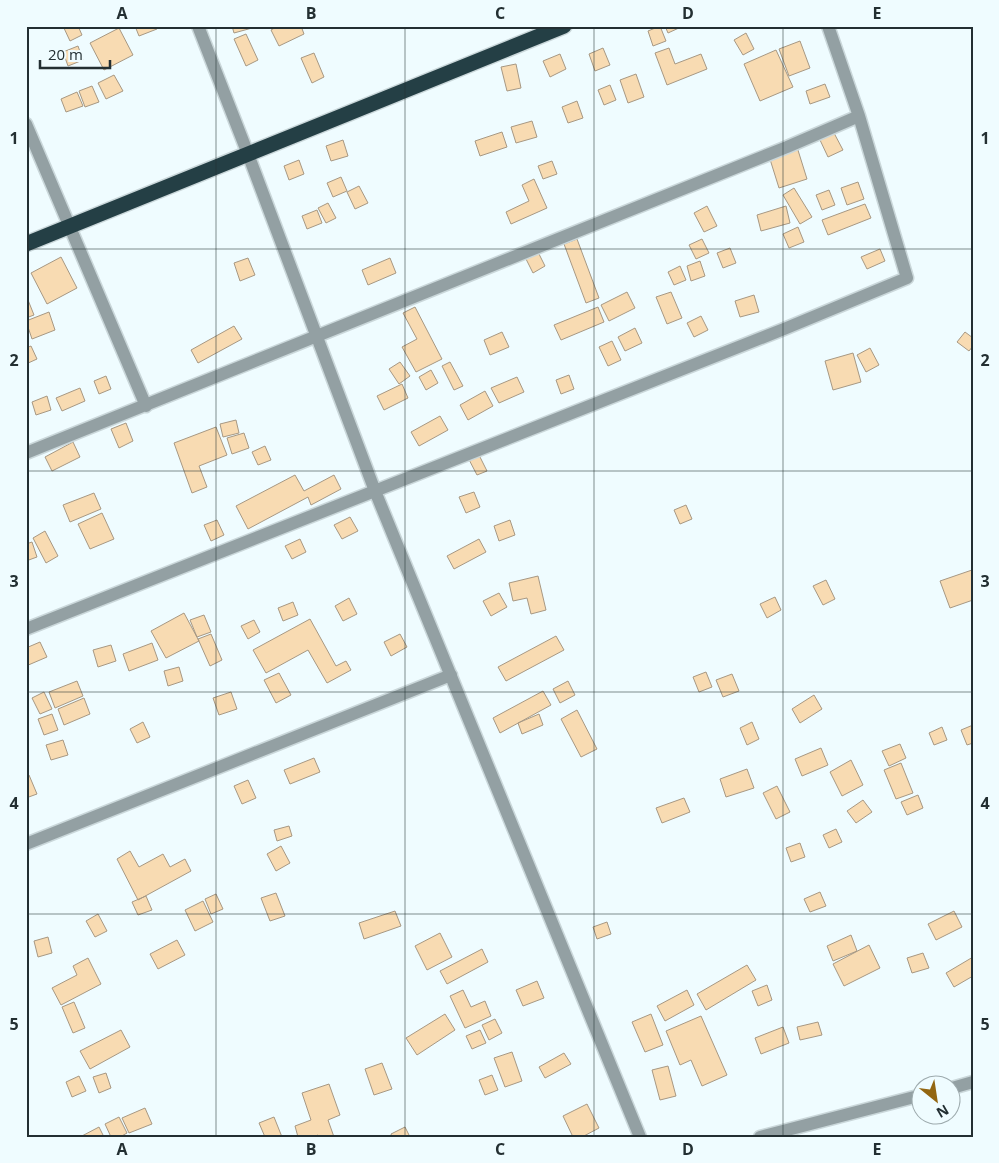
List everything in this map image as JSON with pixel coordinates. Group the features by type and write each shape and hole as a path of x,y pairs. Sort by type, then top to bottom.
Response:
{"highway":[{"path":"26,244 564,26"}],"street":[{"path":"198,26 375,491 640,1137"},
{"path":"26,629 907,278 859,116 828,26"},
{"path":"26,453 778,151 859,116"},
{"path":"26,124 146,406"},
{"path":"26,844 450,675"},
{"path":"760,1137 912,1098"}],"building":[{"path":"63,26 78,26 82,35 70,41"},
{"path":"135,26 155,26 157,29 139,36"},
{"path":"232,26 251,26 252,28 234,33"},
{"path":"278,26 301,26 304,34 279,46 271,30"},
{"path":"660,26 666,41 653,46 648,31"},
{"path":"665,26 681,26 681,27 668,33"},
{"path":"119,28 133,55 104,70 90,43"},
{"path":"746,33 754,49 743,55 734,40"},
{"path":"246,34 258,60 246,66 234,39"},
{"path":"800,41 810,68 789,76 779,49"},
{"path":"78,46 83,60 68,66 63,52"},
{"path":"603,48 610,65 595,71 589,54"},
{"path":"669,48 675,64 701,54 707,69 667,85 655,53"},
{"path":"776,50 793,87 760,101 744,64"},
{"path":"314,53 324,77 312,83 301,58"},
{"path":"560,54 566,69 550,77 543,61"},
{"path":"516,64 521,88 507,91 501,67"},
{"path":"636,74 644,97 628,103 620,80"},
{"path":"114,75 123,91 106,99 98,83"},
{"path":"825,84 830,97 810,104 806,91"},
{"path":"610,85 616,100 604,105 598,90"},
{"path":"92,86 99,102 85,107 79,91"},
{"path":"77,92 83,106 66,112 61,99"},
{"path":"577,101 583,118 568,123 562,107"},
{"path":"532,121 537,137 516,143 511,127"},
{"path":"502,132 507,147 480,156 475,141"},
{"path":"834,133 843,150 828,157 820,140"},
{"path":"343,140 348,156 331,161 326,146"},
{"path":"797,147 807,179 779,188 769,156"},
{"path":"299,160 304,174 289,180 284,166"},
{"path":"552,161 557,174 543,179 538,166"},
{"path":"341,177 347,191 333,197 327,183"},
{"path":"534,179 547,208 511,224 506,212 529,201 522,185"},
{"path":"858,182 864,199 847,205 841,188"},
{"path":"359,186 368,203 355,209 347,192"},
{"path":"794,188 812,217 800,224 783,195"},
{"path":"829,190 835,205 822,210 816,195"},
{"path":"328,203 336,218 326,223 318,208"},
{"path":"865,204 871,218 828,235 822,220"},
{"path":"707,206 717,226 704,232 694,213"},
{"path":"786,206 790,223 761,231 757,215"},
{"path":"317,210 322,223 307,229 302,216"},
{"path":"798,227 804,242 789,248 783,234"},
{"path":"577,239 599,298 586,303 564,244"},
{"path":"702,239 709,253 696,259 689,245"},
{"path":"730,248 736,263 723,268 717,253"},
{"path":"880,249 885,261 867,269 861,257"},
{"path":"538,252 545,266 533,273 525,257"},
{"path":"61,257 77,288 47,304 31,273"},
{"path":"248,258 255,275 240,281 234,263"},
{"path":"390,258 396,273 368,285 362,270"},
{"path":"700,261 705,276 691,281 687,266"},
{"path":"680,266 686,280 674,285 668,272"},
{"path":"627,292 635,308 609,321 601,305"},
{"path":"671,292 682,318 667,324 656,297"},
{"path":"754,295 759,312 740,317 735,301"},
{"path":"26,300 28,300 34,315 26,318"},
{"path":"415,307 442,359 416,372 402,347 417,339 403,313"},
{"path":"598,307 604,322 561,340 554,325"},
{"path":"49,312 55,330 32,339 26,321"},
{"path":"701,316 708,330 694,337 687,323"},
{"path":"234,326 242,339 198,363 191,350"},
{"path":"635,328 642,343 625,351 618,337"},
{"path":"502,332 509,347 490,355 484,340"},
{"path":"965,332 973,338 973,346 969,351 957,342"},
{"path":"612,341 621,360 608,366 599,347"},
{"path":"31,346 37,359 26,364 26,348"},
{"path":"870,348 879,365 866,372 857,355"},
{"path":"853,353 861,382 833,390 825,361"},
{"path":"400,362 410,376 399,384 389,369"},
{"path":"450,362 463,386 454,390 442,366"},
{"path":"431,370 438,383 426,390 419,377"},
{"path":"569,375 574,389 561,394 556,380"},
{"path":"106,376 111,389 99,394 94,381"},
{"path":"517,377 524,392 499,403 491,388"},
{"path":"402,384 408,398 384,410 377,396"},
{"path":"80,388 85,401 62,411 56,398"},
{"path":"485,391 493,406 468,420 460,405"},
{"path":"47,396 51,410 36,415 32,402"},
{"path":"440,416 448,430 419,446 411,432"},
{"path":"236,420 239,433 223,437 220,424"},
{"path":"126,423 133,441 119,448 111,429"},
{"path":"216,427 227,455 199,466 207,487 192,493 174,443"},
{"path":"244,433 249,448 232,454 227,438"},
{"path":"73,442 80,457 52,471 45,457"},
{"path":"474,445 487,471 477,475 464,450"},
{"path":"265,446 271,460 258,465 252,452"},
{"path":"295,475 304,491 334,475 341,489 311,505 308,497 248,529 236,506"},
{"path":"474,492 480,507 466,513 459,497"},
{"path":"94,493 101,509 70,522 63,505"},
{"path":"686,505 692,519 680,524 674,510"},
{"path":"102,513 114,539 90,549 78,524"},
{"path":"350,517 358,531 342,539 334,525"},
{"path":"217,520 224,535 211,541 204,525"},
{"path":"510,520 515,535 499,541 494,526"},
{"path":"45,531 58,556 46,563 33,538"},
{"path":"300,539 306,552 292,559 285,546"},
{"path":"479,539 486,552 454,569 447,556"},
{"path":"32,542 37,557 26,561 26,544"},
{"path":"972,570 973,600 950,608 940,581"},
{"path":"538,576 546,610 531,614 527,598 513,601 509,583"},
{"path":"826,580 835,599 823,605 813,586"},
{"path":"499,593 507,607 491,616 483,601"},
{"path":"775,597 781,610 767,618 760,604"},
{"path":"349,598 357,614 343,621 335,606"},
{"path":"293,602 298,615 283,621 278,608"},
{"path":"184,613 199,641 166,658 151,631"},
{"path":"204,615 211,632 197,637 190,620"},
{"path":"310,619 336,666 346,661 351,670 327,683 308,650 266,673 253,650"},
{"path":"254,620 260,632 248,639 241,626"},
{"path":"211,634 222,660 210,666 198,639"},
{"path":"400,634 407,647 391,656 384,642"},
{"path":"556,636 564,650 506,681 498,667"},
{"path":"40,642 47,657 26,666 26,648"},
{"path":"152,643 158,660 129,671 123,654"},
{"path":"111,645 116,661 98,667 93,650"},
{"path":"179,667 183,681 168,686 164,671"},
{"path":"706,672 712,687 699,692 693,677"},
{"path":"279,673 291,695 276,703 264,680"},
{"path":"732,674 739,691 723,697 716,680"},
{"path":"77,681 83,696 55,708 49,692"},
{"path":"568,681 575,695 560,703 553,689"},
{"path":"543,691 551,705 500,733 493,718"},
{"path":"44,692 52,709 40,714 32,698"},
{"path":"231,692 237,709 219,715 213,698"},
{"path":"814,695 822,709 800,723 792,709"},
{"path":"84,698 90,714 64,725 58,709"},
{"path":"577,710 597,749 581,757 561,719"},
{"path":"52,714 58,730 44,735 38,719"},
{"path":"539,714 543,725 522,734 518,723"},
{"path":"143,722 150,737 137,743 130,729"},
{"path":"752,722 759,739 747,745 740,728"},
{"path":"973,725 973,743 967,745 961,730"},
{"path":"942,727 947,740 934,745 929,733"},
{"path":"63,740 68,755 51,760 46,745"},
{"path":"900,744 906,758 889,766 882,751"},
{"path":"821,748 828,765 802,776 795,759"},
{"path":"314,758 320,772 290,784 284,770"},
{"path":"851,760 863,785 842,796 830,772"},
{"path":"901,763 913,793 896,799 884,770"},
{"path":"747,769 754,788 726,797 720,779"},
{"path":"29,775 37,794 26,798 26,776"},
{"path":"248,780 256,798 242,804 234,786"},
{"path":"777,786 790,812 776,819 763,793"},
{"path":"918,795 923,808 907,815 901,802"},
{"path":"684,798 690,812 662,823 656,808"},
{"path":"863,800 872,812 856,823 847,811"},
{"path":"289,826 292,836 277,841 274,830"},
{"path":"836,829 842,842 829,848 823,835"},
{"path":"800,843 805,857 791,862 786,848"},
{"path":"281,846 290,863 276,871 267,854"},
{"path":"130,851 139,867 163,854 170,867 185,859 191,871 138,900 117,859"},
{"path":"820,892 826,906 810,912 804,899"},
{"path":"276,893 285,916 270,921 261,898"},
{"path":"216,894 223,909 211,914 205,899"},
{"path":"146,896 152,910 138,915 132,902"},
{"path":"203,901 213,922 195,931 185,910"},
{"path":"395,911 401,926 364,939 359,923"},
{"path":"954,911 962,927 936,940 928,924"},
{"path":"98,914 107,931 95,937 86,921"},
{"path":"607,922 611,934 597,939 593,927"},
{"path":"440,933 452,957 427,970 415,946"},
{"path":"851,935 857,951 833,961 827,946"},
{"path":"48,937 52,953 38,957 34,941"},
{"path":"177,940 185,955 158,969 150,954"},
{"path":"869,945 880,968 844,986 833,964"},
{"path":"482,949 488,962 447,984 440,971"},
{"path":"923,953 929,968 912,973 907,958"},
{"path":"973,957 973,976 954,987 946,973"},
{"path":"88,958 101,984 61,1005 52,988 77,975 73,966"},
{"path":"747,965 756,980 706,1010 697,994"},
{"path":"537,981 544,998 523,1006 516,990"},
{"path":"767,985 772,1000 758,1006 752,991"},
{"path":"463,990 471,1007 485,1001 491,1016 465,1028 450,996"},
{"path":"687,990 694,1005 665,1021 657,1006"},
{"path":"74,1002 85,1028 73,1033 62,1007"},
{"path":"445,1014 455,1030 417,1055 406,1038"},
{"path":"651,1014 663,1045 645,1052 632,1022"},
{"path":"701,1016 727,1075 702,1086 691,1060 680,1065 666,1031"},
{"path":"495,1019 502,1033 489,1040 482,1025"},
{"path":"818,1022 822,1035 800,1040 797,1027"},
{"path":"783,1027 789,1043 761,1054 755,1038"},
{"path":"121,1030 130,1047 90,1069 80,1051"},
{"path":"480,1030 486,1043 472,1049 466,1036"},
{"path":"512,1052 522,1081 505,1087 494,1058"},
{"path":"564,1053 571,1064 545,1078 539,1067"},
{"path":"382,1063 392,1089 374,1095 365,1069"},
{"path":"668,1066 676,1096 660,1100 652,1070"},
{"path":"106,1073 111,1088 99,1093 93,1077"},
{"path":"492,1075 498,1090 485,1095 479,1080"},
{"path":"79,1076 86,1091 72,1097 66,1082"},
{"path":"329,1084 340,1115 328,1120 334,1137 318,1137 318,1135 298,1137 295,1126 311,1120 302,1093"},
{"path":"587,1104 599,1128 582,1137 573,1137 563,1116"},
{"path":"145,1108 152,1124 129,1133 122,1118"},
{"path":"119,1117 127,1133 120,1137 111,1137 105,1124"},
{"path":"274,1117 282,1137 265,1137 259,1123"},
{"path":"99,1127 104,1137 80,1137"},
{"path":"405,1127 410,1137 392,1137 391,1134"}]}
